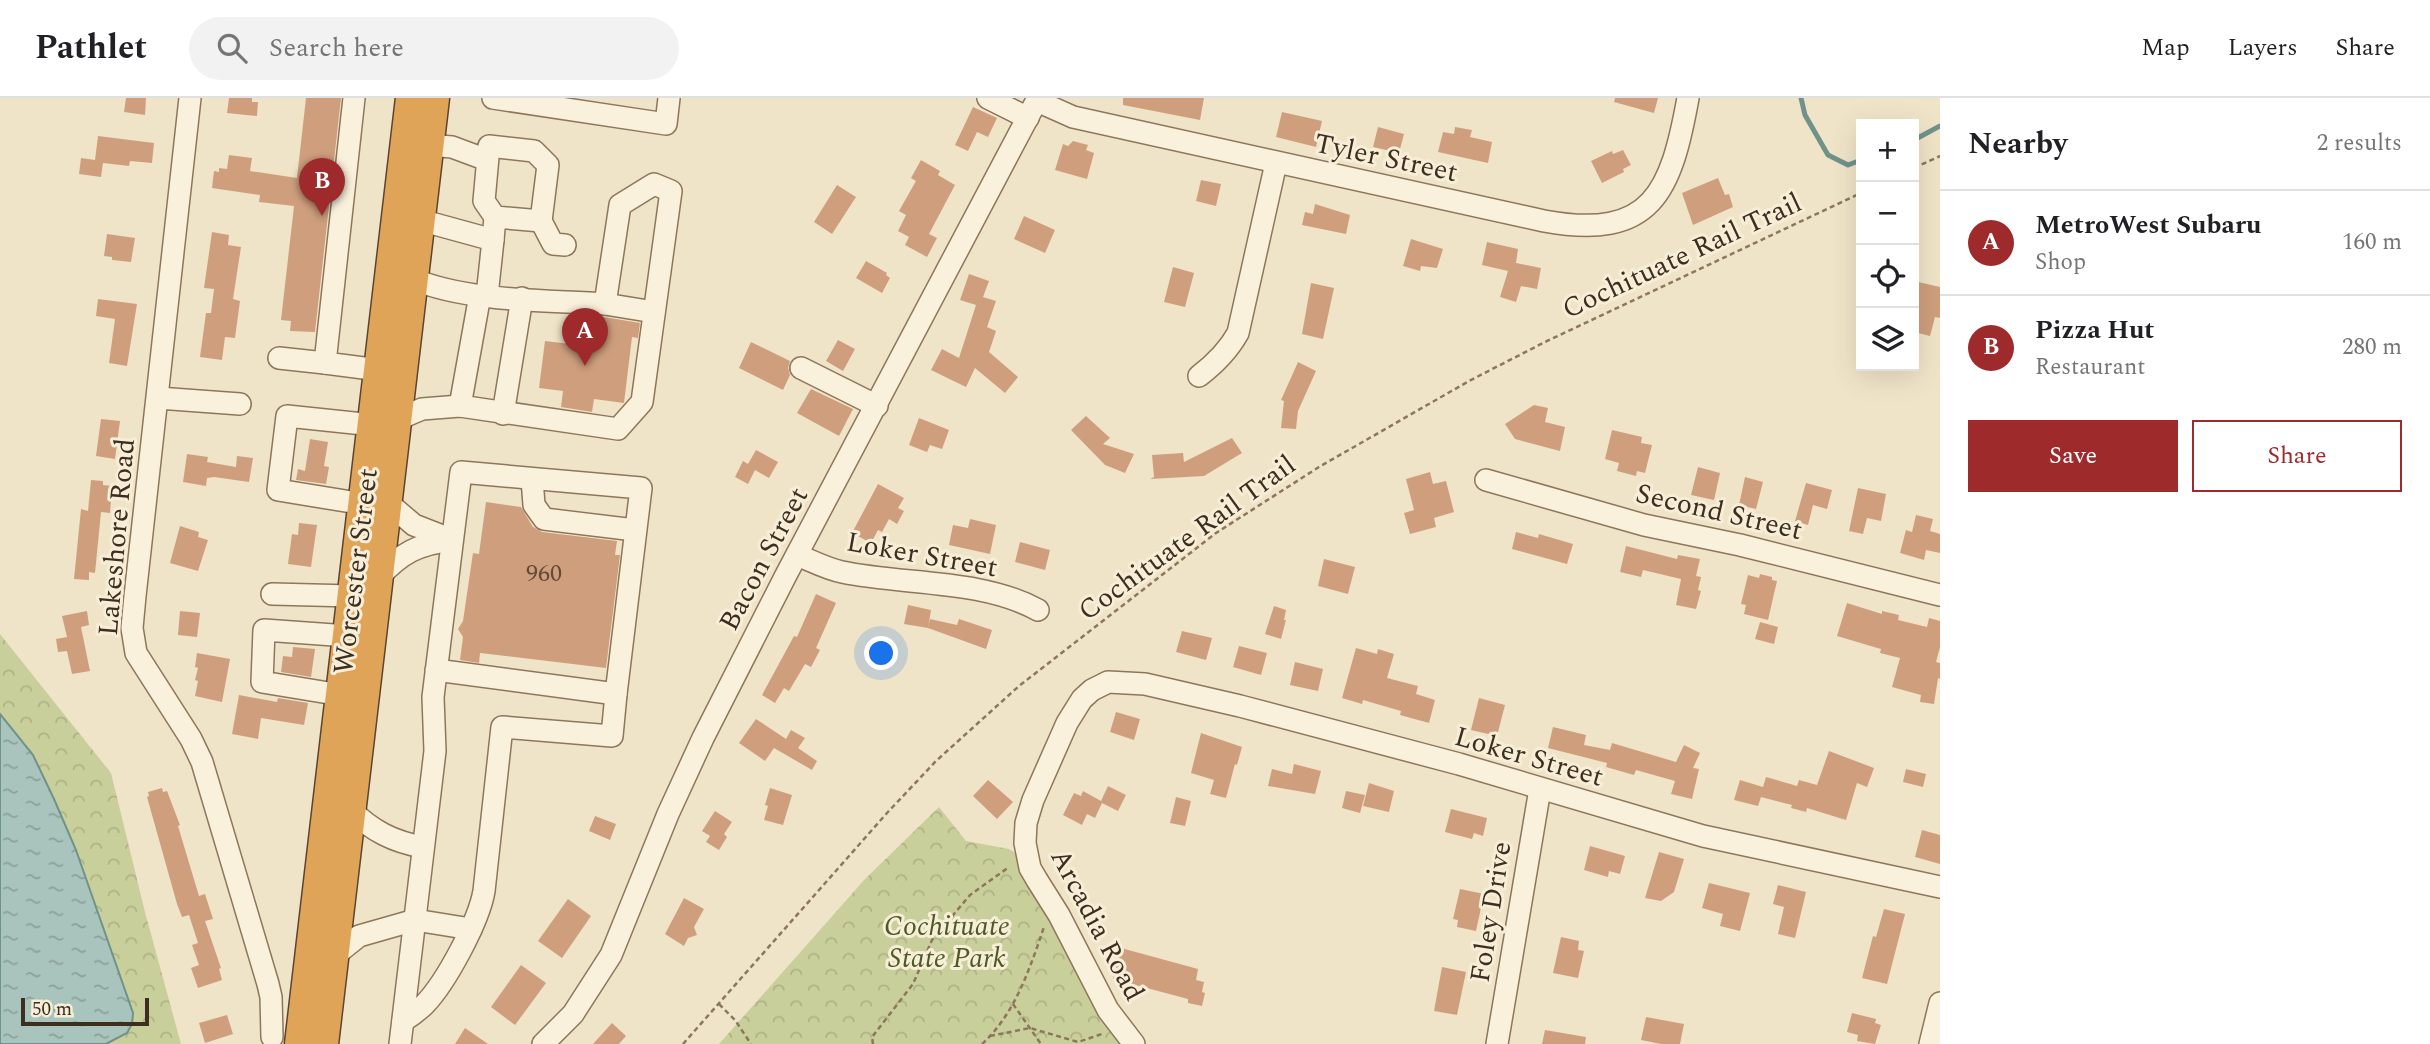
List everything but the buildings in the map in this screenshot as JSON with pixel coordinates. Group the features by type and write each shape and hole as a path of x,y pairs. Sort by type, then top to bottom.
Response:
{"highway":[{"name":"Worcester Street","path":"384,422 379,370 411,98"},
{"name":"Worcester Street","path":"286,1041 341,695 353,596 375,503 384,422 413,279 434,98"},
{"name":"Worcester Street","path":"323,1044 378,578 375,503"}],"street":[{"name":"Lakeshore Road","path":"190,98 135,596 133,642 141,664 191,739 202,762 286,1041"},
{"path":"325,363 354,98"},
{"path":"495,98 572,104 666,124 669,98"},
{"name":"Tyler Street","path":"988,98 1034,106 1276,163 1544,221 1583,226 1637,214 1650,204 1671,171 1688,98"},
{"name":"Bacon Street","path":"543,1044 573,1014 611,955 691,762 1034,106"},
{"path":"429,145 452,147 487,160"},
{"path":"460,406 494,240 495,217 484,201 489,146 534,151 548,165 541,221 553,244 565,245"},
{"path":"1199,376 1223,356 1238,332 1276,163"},
{"path":"452,540 414,525 375,503 278,490 287,416 384,422 422,409 460,406 618,429 642,402 671,191 654,184 620,205 605,304"},
{"path":"495,217 541,221"},
{"path":"419,220 494,240"},
{"path":"413,279 444,290 605,304 654,312"},
{"path":"503,414 522,298"},
{"path":"279,358 379,370"},
{"path":"801,368 877,406"},
{"path":"158,398 240,404"},
{"path":"400,1044 402,1021 435,751 432,706 461,472 641,488 612,736 502,727 484,891 479,914 431,997 414,1015 402,1021"},
{"path":"531,479 534,505 544,519 635,530"},
{"name":"Second Street","path":"1486,480 1644,525 1740,545 1940,595"},
{"path":"378,578 412,550 425,544 452,540"},
{"name":"Loker Street","path":"797,555 837,571 981,592 1018,601 1038,610"},
{"path":"272,594 353,596"},
{"path":"341,695 261,682 264,630 348,636"},
{"path":"436,670 616,694"},
{"name":"Loker Street","path":"1104,684 1115,681 1137,682 1240,706 1459,764 1729,843 1940,887"},
{"name":"Arcadia Road","path":"1104,684 1087,694 1078,704 1047,766 1026,823 1027,855 1030,868 1053,904 1098,993 1127,1036"},
{"name":"Foley Drive","path":"1497,1044 1540,789"},
{"path":"351,810 386,836 404,844 423,847"},
{"path":"334,956 359,936 415,920 471,929"},
{"path":"1930,1044 1940,1003"}],"path":[{"path":"1919,166 1940,156"},
{"name":"Cochituate Rail Trail","path":"683,1044 887,813 961,737 1019,686 1216,533 1319,467 1469,381 1566,332 1856,195"},
{"path":"873,1044 872,1037 913,984 932,940 970,895 1027,855"},
{"path":"982,1044 1023,987 1053,904"},
{"path":"1012,1003 1041,1044"},
{"path":"719,1004 735,1020 751,1044"},
{"path":"990,1036 1030,1028 1078,1042 1127,1036"},
{"path":"1064,1044 1068,1040"}],"green space":[{"path":"0,634 111,773 181,1044 0,1044"},
{"name":"Cochituate State Park","path":"939,807 966,841 1009,849 1017,854 1123,1044 719,1044 865,879"}],"water":[{"path":"0,714 33,755 54,799 76,850 133,1013 132,1024 127,1033 106,1044 0,1044"}],"waterway":[{"path":"1801,98 1805,115 1828,155 1848,165 1856,162"},
{"path":"1919,137 1940,126"}],"place":[{"name":"Pizza Hut","path":"322,216"},
{"name":"MetroWest Subaru","path":"585,366"}]}
